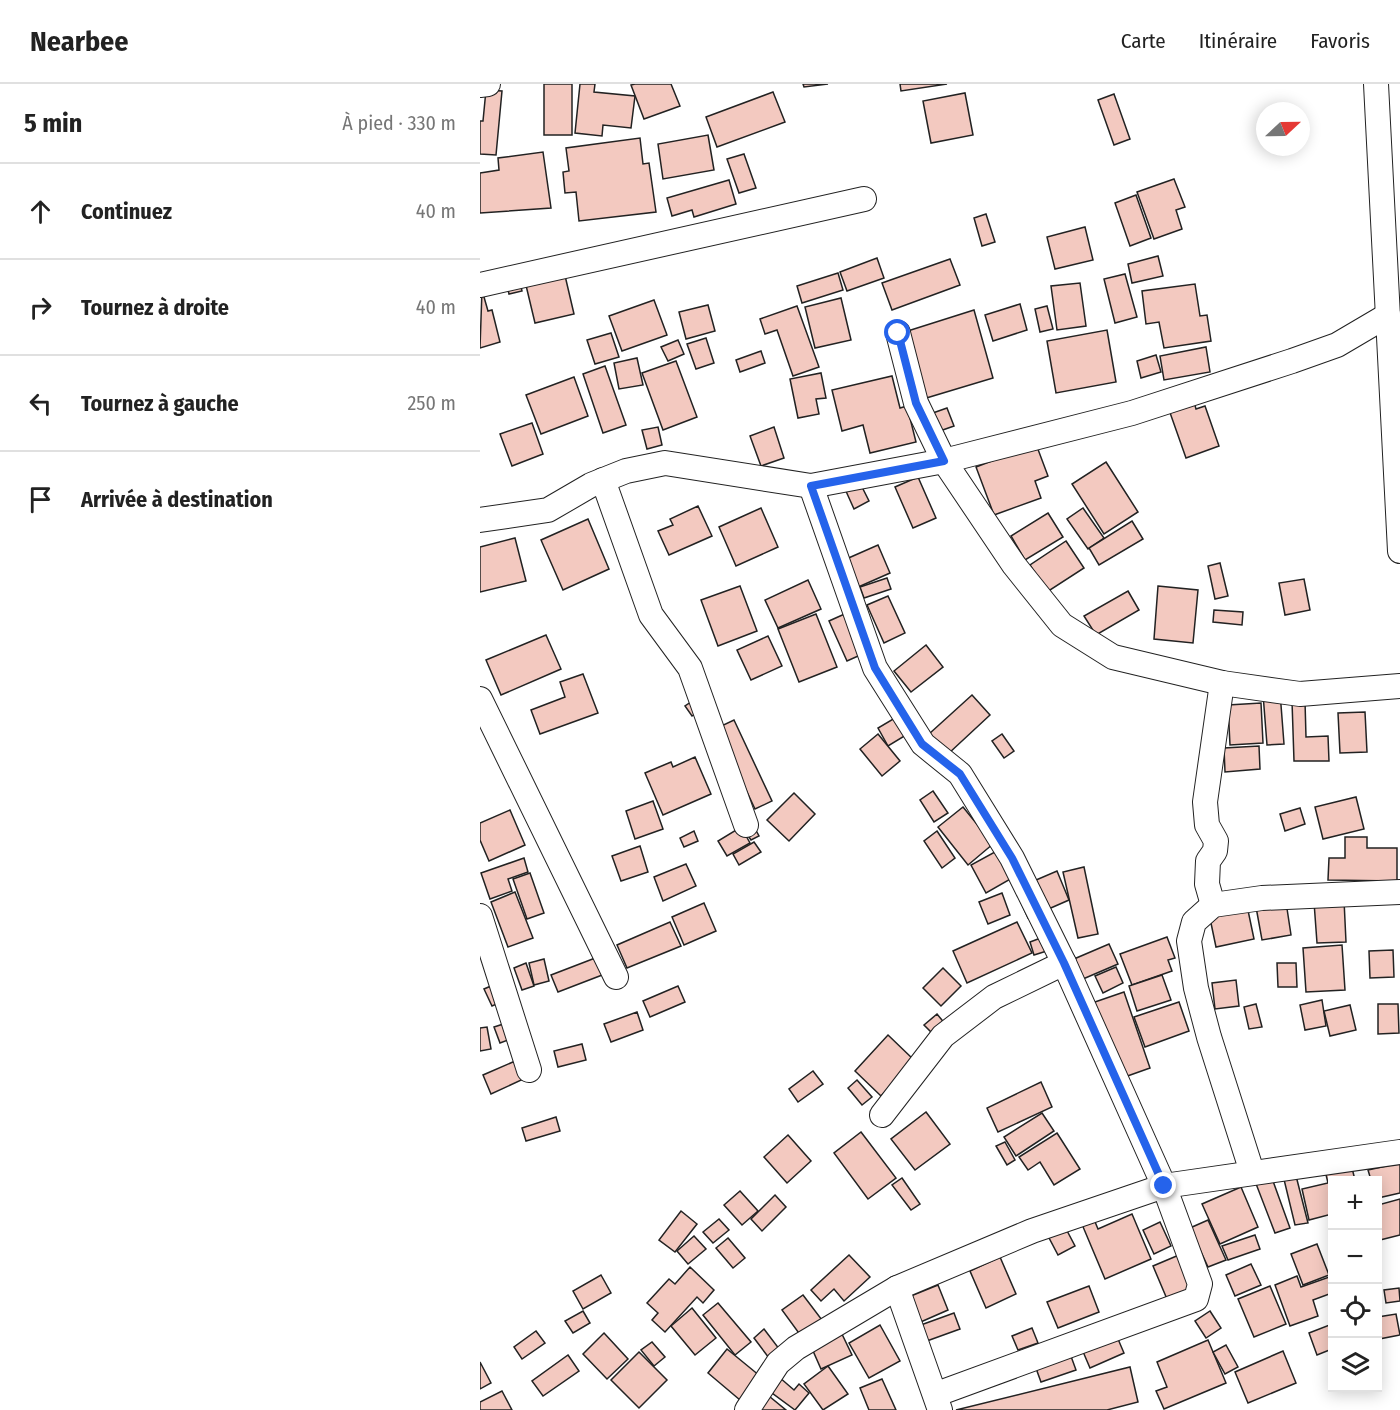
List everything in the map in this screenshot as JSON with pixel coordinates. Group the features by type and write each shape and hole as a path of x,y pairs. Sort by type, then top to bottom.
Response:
{"street":[{"path":"480,85 488,84"},
{"path":"1376,84 1400,551"},
{"path":"480,285 864,199"},
{"path":"480,520 548,510 603,480 626,471 665,463 811,486 944,461 1132,413 1292,361 1337,345 1388,315"},
{"path":"898,333 916,403 944,461 1014,565 1062,625 1113,657 1222,683 1300,694 1400,686"},
{"path":"603,480 651,615 690,668 746,825"},
{"path":"811,486 875,668 922,744 960,774 1012,858 1064,963 1164,1186 1200,1284 1196,1299 939,1402 897,1288"},
{"path":"1213,905 1207,884 1208,861 1215,851 1216,841 1207,825 1205,802 1222,683"},
{"path":"480,699 616,977"},
{"path":"1252,1172 1209,1037 1196,988 1189,941 1194,922 1213,905 1262,898 1400,892"},
{"path":"480,916 529,1070"},
{"path":"882,1115 943,1036 994,996 1064,963"},
{"path":"747,1410 778,1363 796,1348 897,1288 1032,1231 1164,1186 1400,1152"}],"building":[{"path":"544,84 572,84 572,135 544,135"},
{"path":"580,84 595,84 594,92 635,96 631,128 603,125 602,136 575,133"},
{"path":"671,84 680,106 644,119 631,85"},
{"path":"803,84 828,84 804,87"},
{"path":"900,84 947,84 901,91"},
{"path":"486,90 502,91 496,155 480,154 480,121 483,121"},
{"path":"773,92 785,122 717,147 706,117"},
{"path":"965,93 973,135 931,143 923,101"},
{"path":"1114,94 1130,139 1114,145 1098,100"},
{"path":"708,135 714,170 663,179 658,144"},
{"path":"640,138 643,164 649,163 656,212 579,221 576,192 565,193 563,172 569,171 566,148"},
{"path":"543,152 551,208 480,213 480,173 499,170 498,158"},
{"path":"744,154 756,188 739,193 727,159"},
{"path":"1174,179 1185,207 1176,210 1182,229 1154,239 1137,192"},
{"path":"729,180 736,204 694,217 692,210 672,216 667,198"},
{"path":"1136,195 1151,238 1130,246 1115,203"},
{"path":"986,214 995,242 982,246 974,218"},
{"path":"1085,227 1093,260 1055,269 1047,237"},
{"path":"1158,256 1163,276 1132,283 1128,264"},
{"path":"877,258 884,278 847,291 840,272"},
{"path":"950,259 960,285 892,310 882,283"},
{"path":"563,267 574,314 535,323 524,277"},
{"path":"838,273 843,290 802,303 797,286"},
{"path":"1125,274 1137,317 1115,323 1104,279"},
{"path":"519,278 522,291 509,294 506,281"},
{"path":"1080,283 1086,326 1057,330 1051,286"},
{"path":"1195,284 1200,316 1207,315 1211,341 1164,348 1159,322 1146,324 1142,291"},
{"path":"482,290 488,311 492,310 500,342 480,348"},
{"path":"841,298 851,340 815,348 805,307"},
{"path":"654,300 667,335 622,351 609,316"},
{"path":"1020,304 1027,330 993,341 985,315"},
{"path":"708,305 715,331 686,339 679,312"},
{"path":"797,306 819,367 793,376 777,330 765,334 760,319"},
{"path":"1047,306 1053,329 1040,332 1035,309"},
{"path":"974,310 993,378 913,402 895,335"},
{"path":"1107,330 1116,382 1056,393 1047,341"},
{"path":"611,333 619,357 595,364 587,340"},
{"path":"706,338 714,363 696,369 687,344"},
{"path":"678,340 684,354 668,361 661,347"},
{"path":"1206,347 1210,372 1164,380 1160,356"},
{"path":"761,351 765,363 740,372 736,360"},
{"path":"1156,355 1161,372 1141,378 1137,361"},
{"path":"637,358 643,385 619,389 614,363"},
{"path":"676,361 697,417 663,430 642,373"},
{"path":"605,366 626,425 603,433 583,374"},
{"path":"821,373 826,398 816,399 819,414 798,418 790,379"},
{"path":"892,376 900,408 907,406 916,442 870,453 863,425 842,431 832,390"},
{"path":"574,377 588,416 541,434 526,395"},
{"path":"1193,398 1196,409 1205,406 1219,446 1186,458 1168,407"},
{"path":"947,408 954,426 937,432 930,414"},
{"path":"532,423 543,454 512,466 500,434"},
{"path":"658,427 662,445 647,449 642,430"},
{"path":"774,427 784,458 761,466 750,436"},
{"path":"1036,444 1048,476 1035,481 1041,498 994,515 976,467"},
{"path":"1106,462 1138,512 1104,534 1072,484"},
{"path":"918,477 936,518 913,528 895,487"},
{"path":"860,483 869,501 854,509 845,489"},
{"path":"698,506 712,536 669,555 658,531 673,525 670,519"},
{"path":"761,508 778,547 736,566 719,527"},
{"path":"1083,508 1104,538 1088,549 1067,519"},
{"path":"1048,513 1063,537 1025,560 1011,536"},
{"path":"588,519 609,569 563,590 541,540"},
{"path":"1132,521 1143,539 1099,565 1089,548"},
{"path":"515,538 526,581 480,592 480,547"},
{"path":"1066,541 1084,568 1047,592 1030,565"},
{"path":"878,545 890,573 856,588 844,560"},
{"path":"1220,563 1228,596 1215,599 1208,566"},
{"path":"887,578 891,589 864,598 860,587"},
{"path":"1304,579 1310,610 1285,615 1279,583"},
{"path":"808,580 821,609 778,628 765,600"},
{"path":"740,586 757,631 718,646 701,600"},
{"path":"1158,586 1198,590 1193,643 1154,639"},
{"path":"1128,591 1139,610 1096,635 1084,616"},
{"path":"888,596 905,633 884,643 867,605"},
{"path":"1214,610 1243,612 1242,625 1213,622"},
{"path":"849,612 867,652 847,661 829,621"},
{"path":"816,614 837,667 799,682 778,629"},
{"path":"546,635 561,669 501,695 486,660"},
{"path":"768,636 782,666 751,680 737,650"},
{"path":"926,645 943,667 911,692 894,671"},
{"path":"583,674 598,713 540,734 531,710 565,697 560,682"},
{"path":"1280,692 1284,744 1267,745 1263,694"},
{"path":"972,695 990,715 948,754 929,734"},
{"path":"700,696 707,706 692,716 685,706"},
{"path":"1292,701 1305,701 1306,737 1328,736 1329,761 1294,761"},
{"path":"1261,703 1263,743 1230,745 1228,705"},
{"path":"905,712 916,729 888,746 878,728"},
{"path":"1365,712 1367,752 1340,753 1338,713"},
{"path":"734,720 772,801 755,809 717,728"},
{"path":"878,734 900,761 882,776 860,749"},
{"path":"1002,734 1014,751 1004,758 992,741"},
{"path":"1259,746 1260,769 1225,772 1224,748"},
{"path":"695,757 711,794 663,815 645,773 671,762 673,767"},
{"path":"933,791 948,813 934,822 920,800"},
{"path":"794,793 815,814 789,841 767,820"},
{"path":"1356,797 1364,829 1323,839 1315,807"},
{"path":"653,801 663,829 635,839 626,811"},
{"path":"963,807 993,844 968,865 938,827"},
{"path":"1300,808 1305,824 1285,831 1280,814"},
{"path":"510,810 525,845 489,861 480,840 480,823"},
{"path":"752,823 759,836 751,840 743,828"},
{"path":"741,827 750,843 727,856 718,841"},
{"path":"694,831 698,841 684,847 680,838"},
{"path":"937,831 955,858 942,868 924,841"},
{"path":"1345,837 1367,837 1367,848 1397,848 1397,881 1328,880 1329,858 1345,858"},
{"path":"754,842 761,852 739,865 733,854"},
{"path":"640,846 648,872 621,881 612,856"},
{"path":"1004,847 1019,874 986,893 971,865"},
{"path":"524,858 528,872 508,879 512,891 490,899 481,873"},
{"path":"686,864 696,886 663,901 654,877"},
{"path":"1084,867 1098,934 1078,938 1063,872"},
{"path":"1057,871 1069,900 1028,918 1015,889"},
{"path":"530,873 544,913 527,919 513,879"},
{"path":"515,892 533,938 508,947 491,902"},
{"path":"1002,893 1010,915 988,924 979,902"},
{"path":"1245,896 1254,939 1216,947 1207,904"},
{"path":"1344,900 1346,942 1317,943 1314,902"},
{"path":"1286,902 1291,935 1262,940 1256,907"},
{"path":"704,903 716,931 684,945 672,917"},
{"path":"670,922 681,946 627,968 617,945"},
{"path":"1017,922 1032,953 967,983 953,951"},
{"path":"1046,936 1050,950 1034,955 1030,942"},
{"path":"1167,937 1175,958 1168,960 1172,971 1132,985 1120,954"},
{"path":"1109,944 1118,964 1076,982 1067,962"},
{"path":"1342,945 1345,990 1306,992 1303,948"},
{"path":"1393,950 1394,977 1370,978 1369,951"},
{"path":"603,955 610,972 558,992 551,975"},
{"path":"544,959 549,981 534,985 529,963"},
{"path":"526,963 534,986 522,990 514,968"},
{"path":"1277,963 1296,963 1297,987 1278,987"},
{"path":"1116,967 1123,983 1103,993 1095,976"},
{"path":"943,968 961,986 941,1006 923,988"},
{"path":"1162,975 1171,1000 1137,1011 1129,986"},
{"path":"505,980 513,997 492,1006 484,989"},
{"path":"1236,980 1239,1006 1215,1009 1212,983"},
{"path":"678,986 685,1002 650,1017 643,1001"},
{"path":"1124,992 1150,1068 1119,1079 1092,1003"},
{"path":"1322,1000 1326,1026 1305,1030 1300,1005"},
{"path":"1179,1002 1189,1031 1145,1047 1134,1017"},
{"path":"1256,1004 1262,1027 1249,1029 1244,1007"},
{"path":"1378,1004 1398,1004 1399,1033 1378,1034"},
{"path":"1350,1005 1356,1030 1330,1036 1324,1011"},
{"path":"637,1012 643,1030 611,1042 604,1024"},
{"path":"937,1014 946,1025 934,1035 924,1025"},
{"path":"516,1020 521,1035 500,1043 494,1027"},
{"path":"487,1027 491,1049 480,1051 480,1028"},
{"path":"888,1035 914,1060 881,1096 855,1071"},
{"path":"582,1044 586,1060 558,1067 554,1051"},
{"path":"522,1058 530,1076 491,1094 483,1075"},
{"path":"813,1071 823,1084 798,1102 789,1089"},
{"path":"857,1080 872,1097 862,1105 848,1088"},
{"path":"1041,1082 1052,1107 998,1132 987,1108"},
{"path":"926,1112 950,1144 915,1170 891,1139"},
{"path":"1042,1113 1054,1131 1016,1156 1004,1137"},
{"path":"556,1117 560,1131 526,1141 522,1128"},
{"path":"861,1132 896,1178 868,1199 834,1153"},
{"path":"1057,1133 1080,1169 1054,1185 1040,1162 1028,1170 1019,1157"},
{"path":"788,1135 811,1161 787,1183 764,1157"},
{"path":"1005,1142 1015,1160 1007,1165 996,1146"},
{"path":"1349,1156 1354,1176 1328,1176 1328,1183 1323,1162"},
{"path":"1400,1163 1400,1193 1382,1197 1382,1176 1370,1176 1368,1170"},
{"path":"1293,1164 1308,1223 1295,1225 1281,1167"},
{"path":"1269,1170 1290,1228 1275,1233 1253,1176"},
{"path":"902,1178 920,1204 911,1210 892,1185"},
{"path":"1328,1183 1328,1215 1309,1220 1302,1189"},
{"path":"1241,1187 1258,1227 1220,1244 1202,1204"},
{"path":"740,1191 758,1211 742,1225 724,1205"},
{"path":"775,1195 786,1207 762,1231 751,1219"},
{"path":"1400,1199 1400,1235 1382,1240 1382,1204"},
{"path":"681,1211 697,1224 675,1252 659,1240"},
{"path":"1132,1214 1151,1259 1105,1279 1081,1222 1093,1217 1098,1229"},
{"path":"719,1219 729,1230 713,1243 703,1232"},
{"path":"1208,1220 1226,1260 1208,1267 1190,1228"},
{"path":"1160,1222 1171,1246 1154,1254 1143,1230"},
{"path":"1064,1225 1075,1246 1058,1255 1047,1234"},
{"path":"1255,1235 1260,1249 1228,1260 1222,1246"},
{"path":"694,1236 706,1249 688,1264 677,1251"},
{"path":"728,1238 745,1258 733,1268 716,1248"},
{"path":"1317,1244 1328,1275 1303,1285 1291,1254"},
{"path":"1186,1252 1200,1284 1167,1299 1153,1266"},
{"path":"849,1255 870,1277 844,1301 834,1289 821,1301 811,1290"},
{"path":"1000,1257 1016,1294 986,1308 970,1271"},
{"path":"1251,1264 1261,1285 1235,1296 1226,1275"},
{"path":"690,1267 714,1290 703,1303 697,1297 665,1332 652,1320 658,1313 647,1303 669,1279 675,1284"},
{"path":"601,1275 611,1293 583,1309 573,1291"},
{"path":"1297,1276 1301,1287 1328,1277 1328,1294 1313,1300 1318,1316 1290,1326 1275,1285"},
{"path":"938,1285 948,1310 907,1328 896,1302"},
{"path":"1089,1286 1099,1312 1058,1328 1047,1302"},
{"path":"1270,1286 1286,1324 1254,1337 1238,1299"},
{"path":"1399,1288 1400,1301 1386,1303 1384,1290"},
{"path":"803,1295 822,1320 801,1336 782,1310"},
{"path":"718,1303 751,1342 735,1355 703,1315"},
{"path":"692,1308 716,1338 695,1355 671,1326"},
{"path":"583,1311 590,1323 573,1333 565,1321"},
{"path":"1210,1311 1221,1328 1206,1338 1195,1321"},
{"path":"954,1313 960,1329 913,1346 907,1330"},
{"path":"1396,1314 1400,1335 1382,1338 1382,1316"},
{"path":"880,1325 900,1361 869,1378 849,1343"},
{"path":"1328,1326 1328,1351 1317,1355 1309,1333"},
{"path":"1032,1328 1038,1343 1018,1350 1012,1336"},
{"path":"764,1329 780,1350 769,1358 754,1338"},
{"path":"840,1330 852,1355 821,1369 810,1344"},
{"path":"536,1331 545,1343 522,1359 514,1347"},
{"path":"1115,1332 1124,1353 1090,1368 1081,1347"},
{"path":"604,1333 628,1359 607,1379 583,1354"},
{"path":"1208,1340 1226,1383 1164,1409 1156,1391 1167,1387 1157,1362"},
{"path":"652,1342 665,1357 654,1366 641,1350"},
{"path":"1226,1345 1238,1367 1225,1374 1213,1352"},
{"path":"1068,1348 1076,1370 1041,1382 1033,1360"},
{"path":"727,1349 760,1376 740,1400 708,1373"},
{"path":"1283,1351 1296,1383 1248,1403 1235,1372"},
{"path":"639,1352 667,1380 639,1408 611,1380"},
{"path":"568,1355 579,1371 543,1396 532,1381"},
{"path":"480,1362 491,1383 480,1389"},
{"path":"828,1366 848,1394 823,1410 804,1384"},
{"path":"1130,1367 1138,1402 1107,1410 956,1410"},
{"path":"779,1377 794,1390 799,1384 809,1393 795,1410 768,1390"},
{"path":"882,1379 896,1410 869,1410 860,1388"},
{"path":"502,1391 512,1410 480,1410 480,1402"},
{"path":"764,1392 786,1410 754,1410"}],"route":[{"path":"898,333 916,403 944,461 811,486 844,587 875,668 922,744 960,774 1012,858 1064,963 1164,1186"}]}
